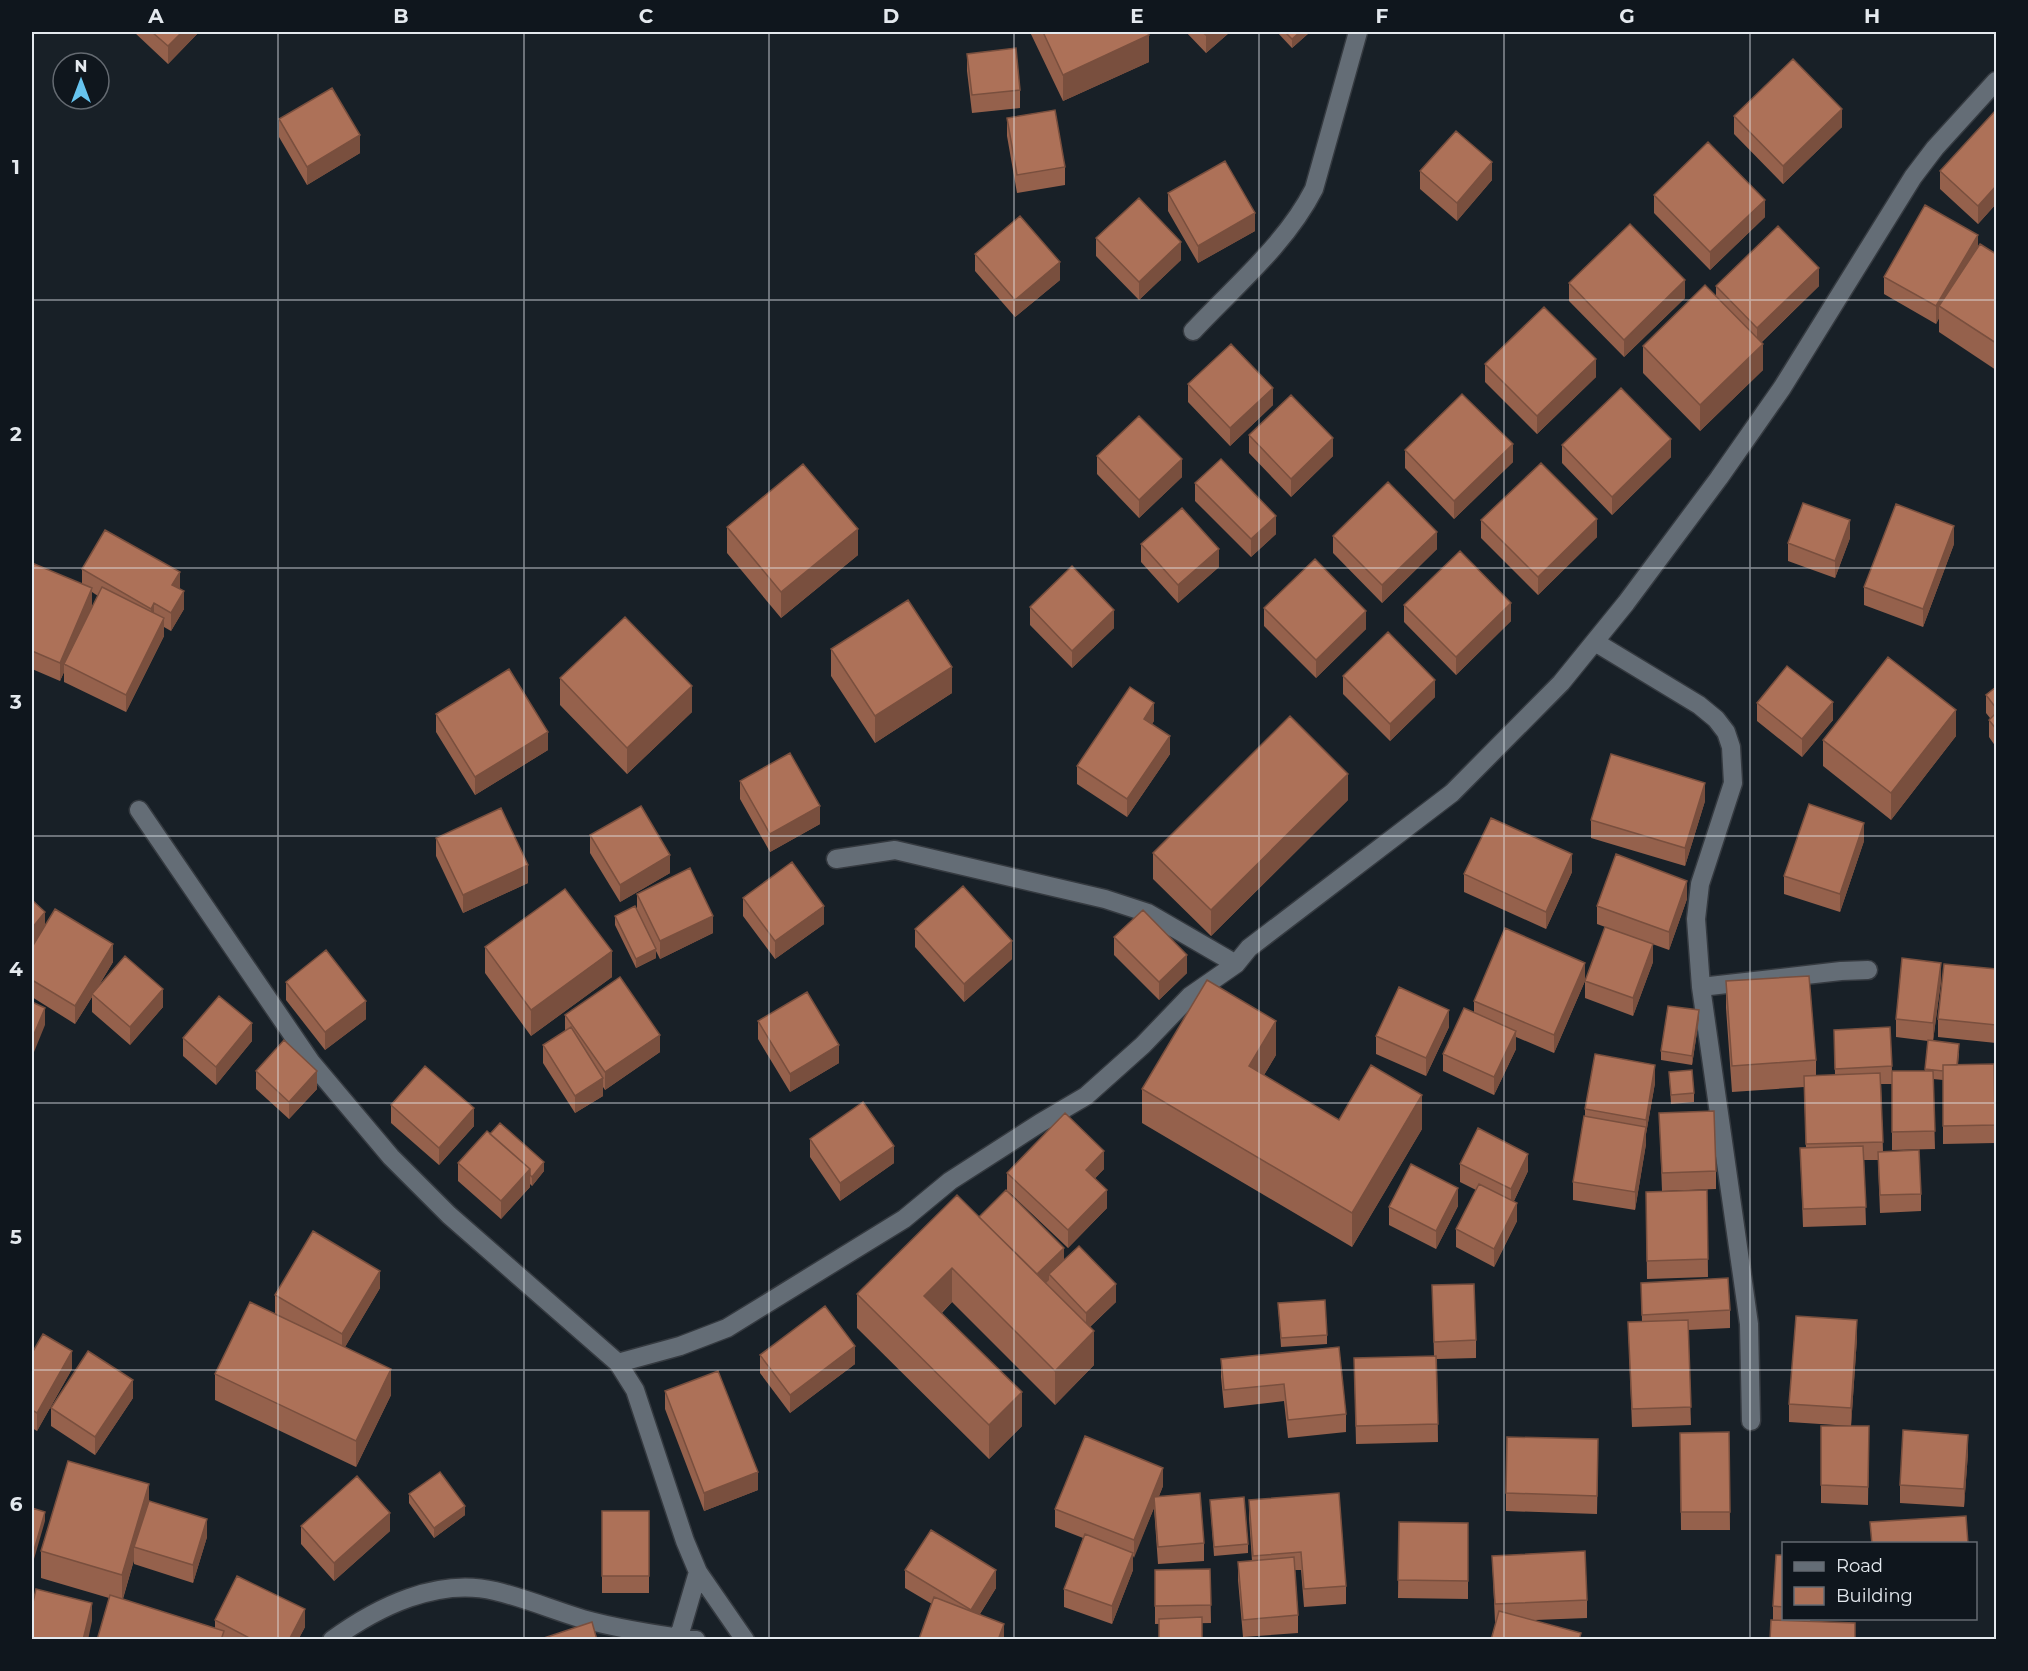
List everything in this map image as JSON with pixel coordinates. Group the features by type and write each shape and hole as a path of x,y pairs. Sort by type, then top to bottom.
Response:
{"street":[{"path":"1193,330 1286,233 1302,212 1314,189 1358,32"},
{"path":"618,1363 680,1346 727,1328 904,1219 950,1180 1086,1096 1143,1045 1190,996 1236,964 1249,948 1452,793 1562,683 1594,642 1719,478 1776,397 1913,177 1935,148 1996,81"},
{"path":"1594,642 1699,705 1721,726 1731,747 1733,783 1700,884 1696,919 1701,987 1749,1324 1751,1420"},
{"path":"139,810 311,1062 391,1157 449,1215 618,1363 635,1390 685,1541 698,1572 745,1640"},
{"path":"837,859 895,850 1105,898 1148,913 1236,964"},
{"path":"1701,987 1868,970"},
{"path":"332,1640 375,1612 416,1595 458,1587 493,1590 584,1619 684,1639 698,1572"}],"building":[{"path":"152,32 182,32 168,46"},
{"path":"1043,32 1147,32 1149,35 1063,75"},
{"path":"1285,32 1300,32 1292,39"},
{"path":"1016,48 1020,90 972,95 967,54"},
{"path":"1793,59 1842,109 1783,166 1734,116"},
{"path":"332,88 360,135 307,167 279,119"},
{"path":"1055,110 1065,167 1017,175 1007,118"},
{"path":"1995,111 1996,186 1978,206 1940,171"},
{"path":"1456,131 1492,162 1457,203 1420,171"},
{"path":"1708,142 1765,200 1710,252 1654,195"},
{"path":"1225,161 1255,213 1198,246 1168,193"},
{"path":"1139,198 1181,242 1139,282 1096,238"},
{"path":"1925,205 1978,235 1936,306 1884,277"},
{"path":"1020,216 1060,262 1015,300 975,254"},
{"path":"1630,224 1685,280 1624,340 1569,283"},
{"path":"1778,226 1819,268 1757,328 1716,286"},
{"path":"1980,244 1996,254 1996,343 1939,306"},
{"path":"1705,285 1763,344 1700,405 1643,346"},
{"path":"1544,307 1596,359 1537,416 1485,364"},
{"path":"1231,344 1273,388 1230,428 1188,384"},
{"path":"1621,388 1671,439 1612,497 1562,445"},
{"path":"1462,394 1513,444 1454,501 1405,450"},
{"path":"1291,395 1333,438 1291,479 1249,435"},
{"path":"1139,416 1182,459 1139,500 1097,456"},
{"path":"1221,459 1276,516 1251,539 1195,483"},
{"path":"1541,463 1597,519 1538,577 1481,520"},
{"path":"803,464 858,529 781,592 727,527"},
{"path":"1388,482 1437,532 1382,585 1333,536"},
{"path":"1803,503 1850,520 1835,561 1788,543"},
{"path":"1896,504 1954,526 1923,609 1864,587"},
{"path":"1182,508 1219,549 1178,585 1141,544"},
{"path":"105,530 180,572 172,585 184,591 171,613 154,603 151,609 82,569"},
{"path":"1460,551 1511,603 1456,657 1404,605"},
{"path":"1315,559 1366,611 1316,660 1264,608"},
{"path":"32,563 92,588 60,663 32,651"},
{"path":"1072,566 1114,610 1072,651 1030,607"},
{"path":"102,587 164,618 126,695 64,664"},
{"path":"908,600 952,667 875,716 831,649"},
{"path":"625,617 692,686 627,748 560,678"},
{"path":"1388,632 1435,680 1390,724 1343,676"},
{"path":"1888,657 1956,710 1891,793 1823,740"},
{"path":"1787,666 1833,702 1802,739 1757,703"},
{"path":"509,669 548,732 475,777 436,714"},
{"path":"1130,687 1154,703 1144,719 1170,736 1127,799 1077,766"},
{"path":"1996,687 1996,708 1986,695"},
{"path":"1996,713 1996,729 1989,720"},
{"path":"1290,716 1348,774 1211,910 1153,853"},
{"path":"790,753 820,806 770,834 740,781"},
{"path":"1611,754 1705,783 1685,848 1591,820"},
{"path":"1809,804 1864,823 1840,894 1784,876"},
{"path":"641,806 670,855 620,885 590,835"},
{"path":"501,808 528,865 463,895 436,838"},
{"path":"1491,818 1572,854 1546,912 1464,874"},
{"path":"1616,854 1687,881 1669,932 1597,906"},
{"path":"792,862 824,906 775,941 743,898"},
{"path":"690,868 713,916 660,941 637,894"},
{"path":"963,886 1012,941 964,984 915,929"},
{"path":"565,889 612,951 531,1010 485,947"},
{"path":"32,900 45,912 32,928"},
{"path":"635,906 656,949 636,959 615,916"},
{"path":"55,909 113,944 75,1006 32,980 32,947"},
{"path":"1143,910 1187,955 1159,982 1114,937"},
{"path":"1605,927 1653,944 1633,998 1585,981"},
{"path":"1505,928 1585,963 1554,1035 1474,1001"},
{"path":"326,950 366,1001 325,1032 286,982"},
{"path":"125,956 163,989 130,1027 92,994"},
{"path":"1902,958 1941,963 1933,1023 1896,1019"},
{"path":"1944,964 1996,969 1996,1025 1938,1019"},
{"path":"1809,976 1816,1060 1732,1066 1726,981"},
{"path":"620,977 660,1035 605,1072 565,1015"},
{"path":"1207,980 1276,1021 1249,1066 1339,1120 1371,1065 1422,1095 1352,1213 1142,1089"},
{"path":"1399,987 1449,1010 1426,1058 1376,1036"},
{"path":"807,992 839,1045 790,1074 758,1021"},
{"path":"219,996 252,1023 216,1067 183,1038"},
{"path":"32,1002 45,1008 32,1039"},
{"path":"1668,1006 1699,1010 1692,1056 1661,1051"},
{"path":"1464,1008 1516,1031 1494,1077 1443,1054"},
{"path":"571,1027 603,1078 575,1096 543,1045"},
{"path":"1890,1027 1892,1066 1835,1069 1834,1030"},
{"path":"284,1040 317,1071 289,1102 256,1071"},
{"path":"1928,1040 1959,1044 1957,1065 1943,1065 1943,1071 1925,1069"},
{"path":"1595,1054 1655,1065 1646,1120 1585,1109"},
{"path":"1994,1064 1995,1125 1943,1126 1943,1065"},
{"path":"425,1066 474,1108 439,1148 391,1105"},
{"path":"1692,1070 1694,1093 1671,1095 1669,1072"},
{"path":"1892,1071 1933,1071 1935,1131 1892,1132"},
{"path":"1880,1073 1883,1142 1806,1144 1804,1076"},
{"path":"863,1102 894,1146 840,1183 810,1139"},
{"path":"1714,1111 1716,1171 1662,1173 1659,1113"},
{"path":"1065,1113 1104,1151 1086,1170 1107,1190 1068,1230 1007,1173"},
{"path":"1584,1116 1646,1127 1635,1192 1573,1182"},
{"path":"500,1123 544,1162 532,1177 530,1169 490,1134"},
{"path":"1478,1128 1528,1154 1511,1189 1460,1164"},
{"path":"487,1131 530,1169 501,1201 458,1163"},
{"path":"1863,1146 1866,1207 1803,1209 1800,1148"},
{"path":"1919,1150 1921,1194 1880,1195 1878,1152"},
{"path":"1411,1164 1458,1188 1436,1231 1389,1207"},
{"path":"1479,1184 1517,1203 1494,1249 1456,1229"},
{"path":"1006,1190 1064,1248 1037,1274 979,1217"},
{"path":"1707,1190 1708,1259 1647,1261 1646,1192"},
{"path":"957,1195 1094,1331 1055,1371 952,1268 924,1296 1022,1392 989,1425 857,1294"},
{"path":"313,1231 380,1271 342,1334 275,1295"},
{"path":"1079,1246 1116,1284 1086,1313 1049,1274"},
{"path":"1728,1278 1730,1310 1642,1315 1641,1283"},
{"path":"1474,1284 1476,1340 1434,1342 1432,1285"},
{"path":"1325,1300 1327,1335 1281,1338 1278,1303"},
{"path":"250,1302 391,1369 356,1441 215,1374"},
{"path":"825,1306 855,1346 790,1395 760,1355"},
{"path":"1796,1316 1857,1320 1851,1408 1789,1404"},
{"path":"1688,1320 1691,1407 1632,1409 1628,1322"},
{"path":"43,1334 72,1351 37,1413 32,1410 32,1353"},
{"path":"1339,1347 1346,1414 1288,1420 1284,1384 1224,1390 1221,1359"},
{"path":"88,1351 133,1380 95,1437 51,1408"},
{"path":"1436,1356 1438,1424 1356,1426 1354,1358"},
{"path":"718,1371 758,1472 704,1493 665,1391"},
{"path":"1821,1426 1869,1426 1868,1487 1821,1485"},
{"path":"1903,1430 1968,1435 1964,1489 1900,1485"},
{"path":"1729,1432 1730,1512 1681,1512 1680,1433"},
{"path":"1085,1436 1163,1468 1134,1540 1055,1509"},
{"path":"1507,1437 1598,1439 1597,1496 1506,1493"},
{"path":"68,1461 149,1484 122,1575 41,1551"},
{"path":"440,1472 465,1506 434,1528 409,1494"},
{"path":"357,1476 390,1513 334,1563 301,1526"},
{"path":"1200,1493 1204,1543 1158,1547 1154,1497"},
{"path":"1339,1493 1346,1586 1304,1589 1301,1552 1253,1556 1249,1500"},
{"path":"1244,1497 1248,1544 1214,1547 1210,1500"},
{"path":"149,1501 207,1519 193,1565 134,1547"},
{"path":"32,1508 45,1512 32,1557"},
{"path":"602,1511 649,1511 649,1576 602,1576"},
{"path":"1966,1516 1968,1542 1872,1542 1870,1522"},
{"path":"1399,1522 1468,1523 1468,1581 1398,1580"},
{"path":"931,1530 996,1570 971,1610 905,1570"},
{"path":"1085,1534 1133,1553 1112,1606 1064,1589"},
{"path":"1585,1551 1587,1600 1495,1604 1492,1556"},
{"path":"1776,1555 1782,1555 1782,1607 1773,1606"},
{"path":"1294,1557 1298,1615 1243,1620 1238,1562"},
{"path":"1210,1569 1211,1605 1155,1606 1155,1570"},
{"path":"237,1576 305,1609 289,1640 253,1640 215,1620"},
{"path":"36,1589 92,1603 83,1640 32,1640 32,1607"},
{"path":"110,1595 224,1631 221,1640 97,1640"},
{"path":"934,1597 1004,1624 998,1640 919,1639"},
{"path":"1499,1611 1581,1633 1579,1640 1491,1640"},
{"path":"1202,1617 1202,1640 1159,1640 1159,1619"},
{"path":"1771,1620 1855,1623 1855,1640 1770,1640"},
{"path":"592,1622 597,1640 538,1640"}]}
